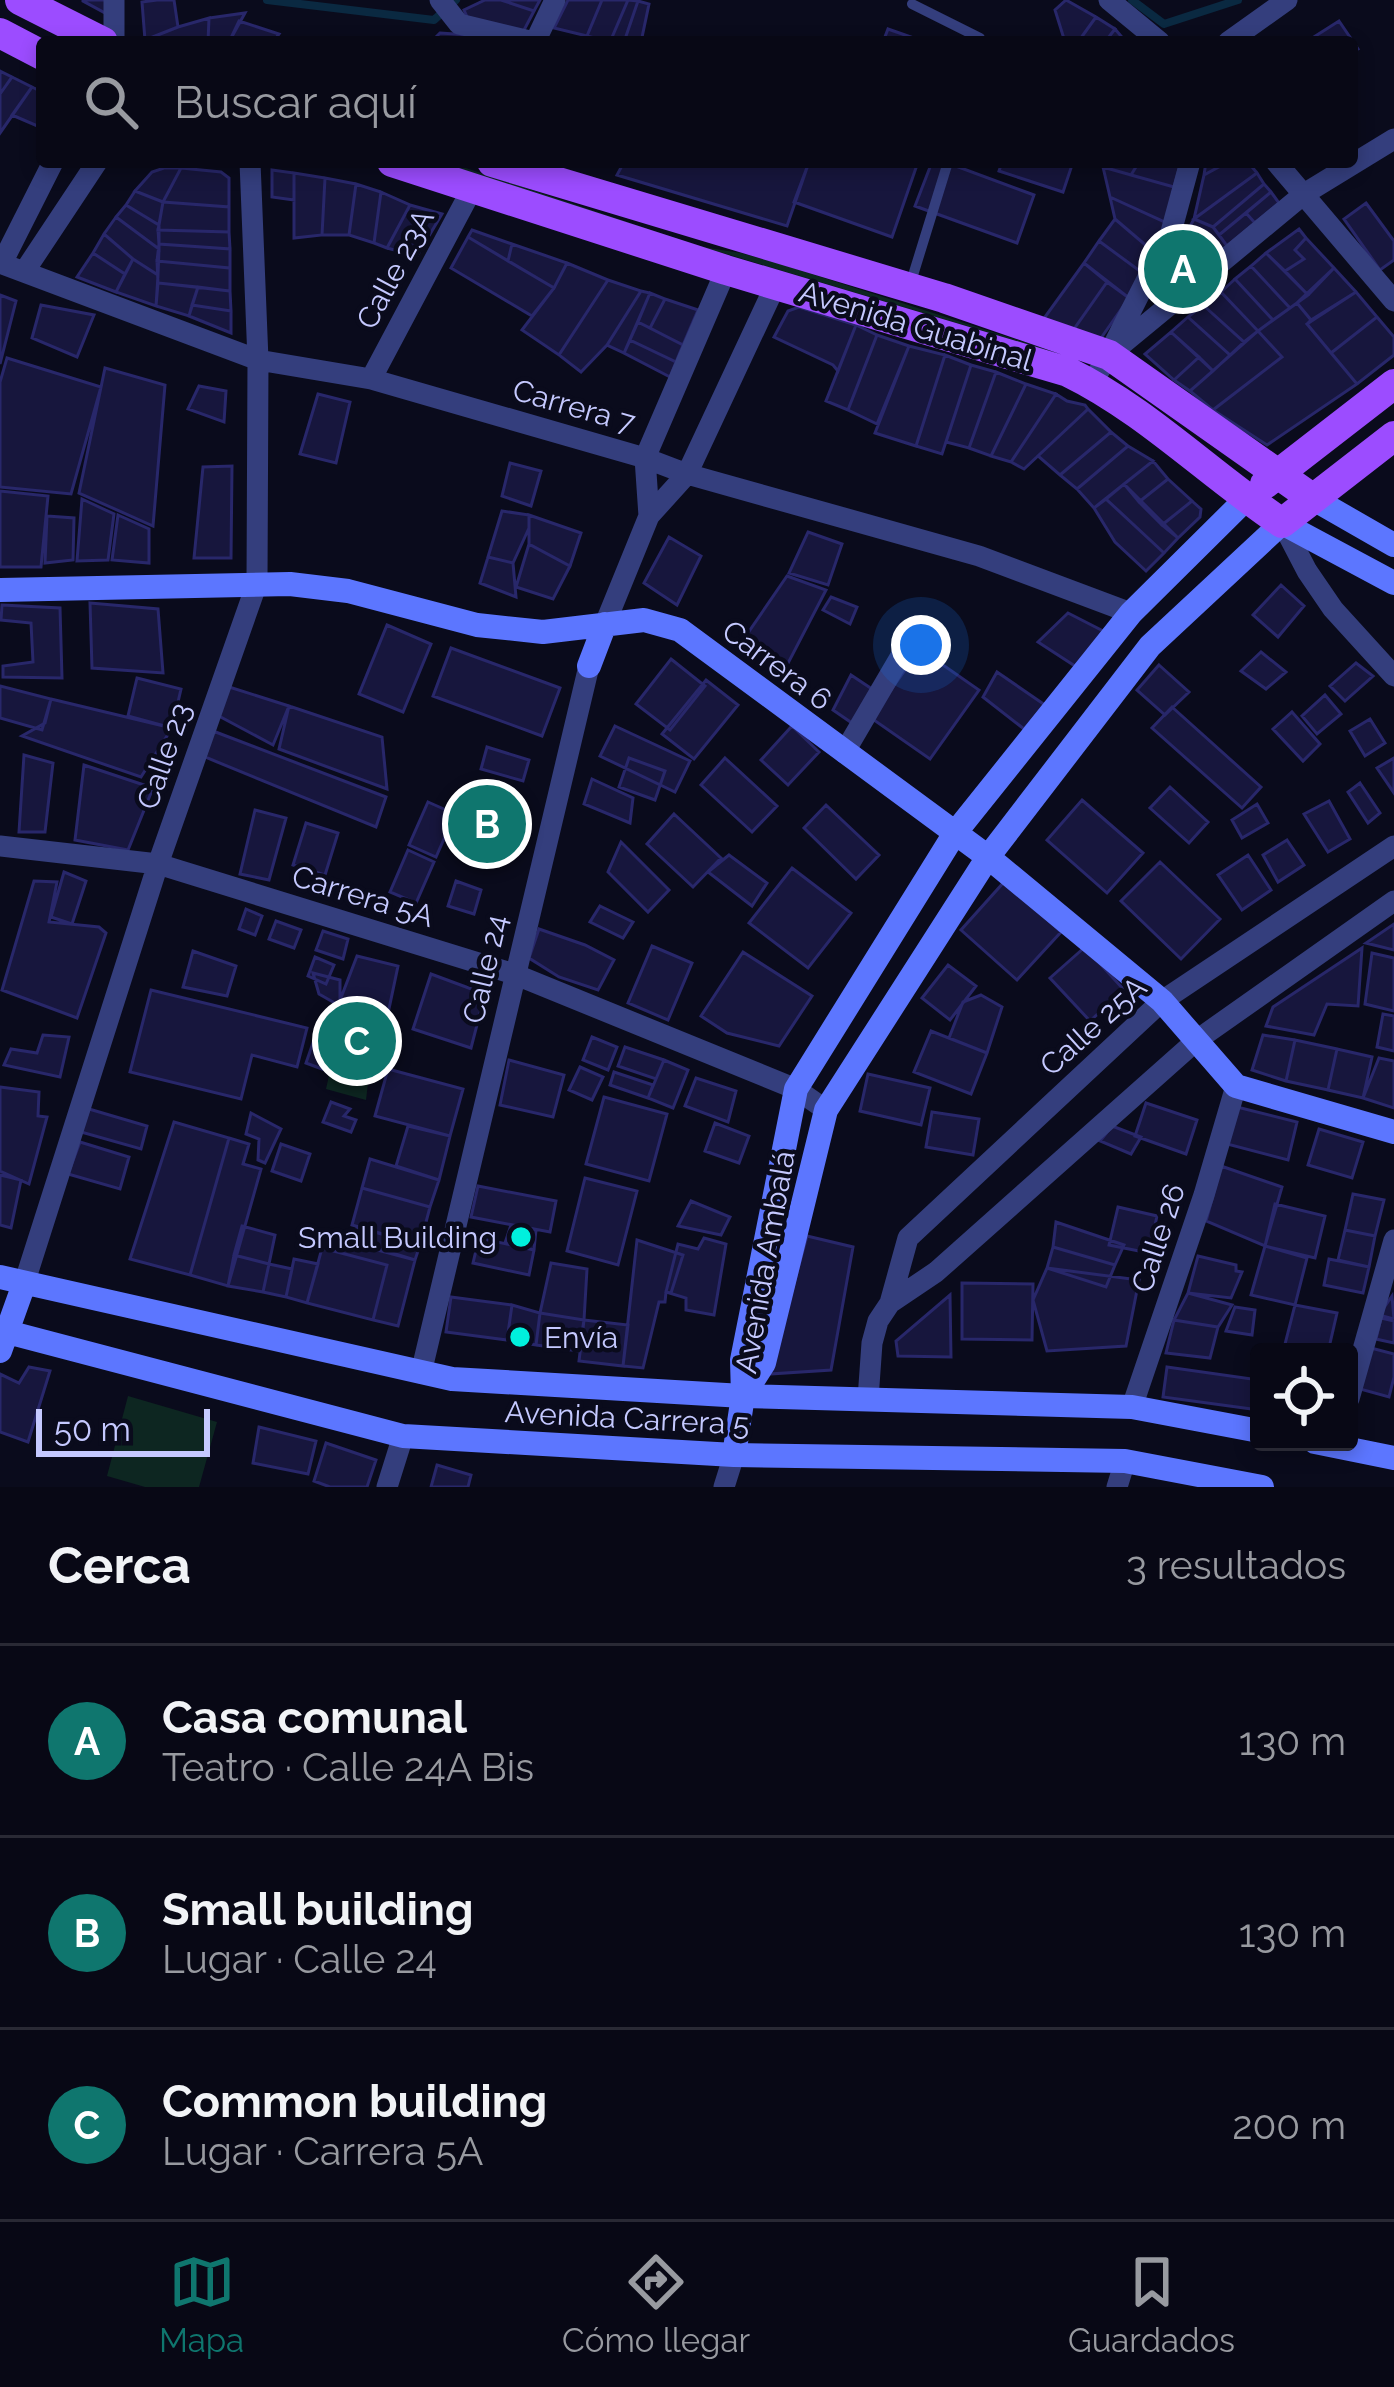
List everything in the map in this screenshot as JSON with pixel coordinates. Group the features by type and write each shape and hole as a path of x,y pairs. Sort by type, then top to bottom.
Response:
{"main road":[{"path":"20,0 91,36"},
{"path":"0,32 36,52"},
{"name":"Avenida Guabinal","path":"411,168 1068,372 1139,416 1282,523 1394,584"},
{"name":"Avenida Guabinal","path":"512,168 963,305 1108,356 1276,475 1394,544"},
{"name":"Avenida Ambalá","path":"743,1396 742,1360 796,1089 955,833 1132,613 1246,499 1394,384"},
{"name":"Avenida Ambalá","path":"743,1396 764,1363 826,1110 988,856 1150,646 1282,523 1394,436"},
{"name":"Carrera 6","path":"0,590 257,583 348,591 477,626 543,632 644,620 680,630 988,856 1162,1001 1236,1086"},
{"name":"Calle 24","path":"589,666 605,624"},
{"path":"1236,1086 1394,1132"},
{"name":"Calle 23","path":"3,1337 12,1280"},
{"name":"Avenida Carrera 5","path":"12,1280 452,1379 743,1396 1132,1407 1250,1429"},
{"name":"Avenida Carrera 5","path":"3,1337 403,1436 734,1454 1124,1461 1262,1487"},
{"path":"734,1454 743,1396"},
{"path":"1358,1449 1394,1457"}],"street":[{"path":"114,0 114,36"},
{"path":"440,0 460,24 509,36"},
{"path":"537,36 555,0"},
{"path":"1236,36 1287,0"},
{"path":"1121,6 1154,36"},
{"path":"1358,161 1394,139"},
{"path":"1,263 50,168"},
{"path":"25,272 93,168"},
{"name":"Calle 23","path":"12,1280 257,583 258,360 250,168"},
{"path":"1091,383 1171,232 1188,168"},
{"path":"1281,168 1394,301"},
{"path":"1108,356 1304,194 1347,168"},
{"name":"Calle 23A","path":"371,379 472,187"},
{"name":"Carrera 7","path":"1,263 258,360 371,379 645,458 979,556 1132,613"},
{"name":"Calle 24","path":"649,516 645,458 726,269"},
{"name":"Calle 24","path":"605,624 649,516 687,474 776,284"},
{"path":"1282,523 1306,571 1333,609 1394,676"},
{"path":"844,753 909,642"},
{"name":"Calle 24","path":"421,1373 589,666"},
{"name":"Carrera 5A","path":"0,846 158,863 514,974 796,1089 826,1110"},
{"name":"Calle 25A","path":"868,1399 872,1343 890,1303 908,1238 1162,1001 1394,846"},
{"path":"890,1303 936,1271 1197,1040 1394,901"},
{"name":"Calle 26","path":"1132,1407 1236,1086"},
{"path":"1358,1367 1394,1240"},
{"path":"387,1487 403,1436"},
{"path":"724,1487 734,1454"},
{"path":"1117,1487 1124,1461"}],"lane":[{"path":"912,4 976,36"},
{"path":"909,289 946,168"}],"green space":[{"path":"439,168 466,168 694,244"},
{"path":"704,247 787,266 1067,356"},
{"path":"337,1054 369,1075 366,1100 326,1089"},
{"path":"128,1396 217,1422 199,1487 145,1487 107,1476"}],"building":[{"path":"83,0 108,0 107,14 83,1"},
{"path":"174,0 178,27 145,36 142,2"},
{"path":"485,0 534,11 523,32 468,19 464,10"},
{"path":"501,0 540,0 534,11"},
{"path":"568,0 602,0 587,36 554,28"},
{"path":"602,0 628,0 613,36 587,36"},
{"path":"628,0 638,1 626,36 613,36"},
{"path":"1066,0 1096,17 1082,36 1063,36 1055,10"},
{"path":"638,1 649,4 642,36 626,36"},
{"path":"245,13 232,36 208,36 209,18"},
{"path":"1096,17 1115,29 1110,36 1082,36"},
{"path":"209,18 208,36 155,36"},
{"path":"239,21 279,34 278,36 232,36"},
{"path":"1339,21 1349,36 1315,36"},
{"path":"0,71 12,77 0,94"},
{"path":"12,77 32,87 0,133 0,94"},
{"path":"32,87 36,89 36,125 12,115"},
{"path":"181,168 163,202 135,191 152,172"},
{"path":"181,168 221,172 229,178 229,207 163,202"},
{"path":"621,168 807,168 787,226 617,175"},
{"path":"807,168 916,168 892,237 794,202"},
{"path":"930,168 961,168 1034,195 1017,243 915,206"},
{"path":"1000,168 1071,168 1063,192"},
{"path":"1103,168 1174,187 1167,223 1110,197"},
{"path":"1106,168 1135,168 1131,175"},
{"path":"1135,168 1179,168 1174,187 1131,175"},
{"path":"1217,168 1253,168 1257,173 1194,219 1204,175"},
{"path":"272,170 294,173 294,200 272,197"},
{"path":"294,173 325,178 322,235 294,238"},
{"path":"1257,173 1264,184 1213,227 1194,219"},
{"path":"325,178 356,184 349,235 322,235"},
{"path":"356,184 381,192 374,243 349,235"},
{"path":"1264,184 1271,192 1219,235 1213,227"},
{"path":"135,191 163,202 159,225 126,205"},
{"path":"381,192 410,205 387,248 374,243"},
{"path":"1271,192 1279,203 1255,223 1246,213"},
{"path":"1110,197 1167,223 1156,254 1115,219"},
{"path":"163,202 229,207 229,232 158,230"},
{"path":"1366,203 1394,241 1394,260 1380,270 1344,219"},
{"path":"126,205 159,225 159,249 116,217"},
{"path":"410,205 442,214 417,256 387,248"},
{"path":"1246,213 1255,223 1227,246 1219,235"},
{"path":"116,217 159,249 158,275 104,234"},
{"path":"1115,219 1156,254 1148,277 1099,241"},
{"path":"1194,219 1213,227 1227,246 1161,300 1154,293"},
{"path":"1299,229 1306,238 1295,250 1304,259 1285,271 1266,253"},
{"path":"158,230 229,232 230,249 159,244"},
{"path":"472,230 512,244 508,261 468,237"},
{"path":"104,234 133,259 125,274 93,253"},
{"path":"468,237 554,288 532,316 451,268"},
{"path":"1306,238 1334,268 1308,295 1285,271 1304,259 1295,250"},
{"path":"1099,241 1148,277 1129,298 1084,263"},
{"path":"159,244 230,249 230,268 157,261"},
{"path":"512,244 567,263 554,288 508,261"},
{"path":"93,253 125,274 116,292 77,277"},
{"path":"1266,253 1308,295 1290,308 1251,266"},
{"path":"133,259 158,275 156,306 116,292"},
{"path":"157,261 230,268 230,291 158,283"},
{"path":"567,263 608,280 559,355 522,330"},
{"path":"1084,263 1107,282 1067,339 1037,328"},
{"path":"1251,266 1290,308 1273,320 1235,279"},
{"path":"1334,268 1356,292 1311,320 1297,303"},
{"path":"1235,279 1273,320 1258,331 1221,292"},
{"path":"608,280 641,291 607,345 581,372 559,355"},
{"path":"1107,282 1129,298 1094,348 1067,339"},
{"path":"158,283 198,287 189,316 156,306"},
{"path":"198,287 230,291 231,311 192,305"},
{"path":"641,291 650,293 624,353 607,345"},
{"path":"1221,292 1258,331 1244,342 1203,305"},
{"path":"1356,292 1377,317 1331,353 1307,324"},
{"path":"650,293 665,299 650,328 638,322"},
{"path":"0,295 16,301 0,364"},
{"path":"665,299 698,310 683,345 650,328"},
{"path":"1297,303 1311,320 1307,324 1357,384 1267,445 1213,410 1282,357 1258,331"},
{"path":"41,305 94,315 77,357 32,338"},
{"path":"192,305 231,311 231,333 189,316"},
{"path":"1203,305 1244,342 1230,355 1188,317"},
{"path":"799,307 856,325 838,371 774,337 788,311"},
{"path":"1188,317 1230,355 1213,371 1171,332"},
{"path":"1377,317 1394,337 1394,355 1357,384 1331,353"},
{"path":"638,322 683,345 676,362 630,340"},
{"path":"856,325 877,335 848,410 826,401"},
{"path":"1258,331 1282,357 1213,410 1190,391"},
{"path":"1171,332 1199,357 1174,380 1145,354"},
{"path":"877,335 909,346 877,424 848,410"},
{"path":"630,340 676,362 670,377 624,353"},
{"path":"909,346 945,355 916,446 875,433"},
{"path":"945,355 971,365 942,454 916,446"},
{"path":"1199,357 1213,371 1190,391 1174,380"},
{"path":"7,358 101,387 71,494 0,487 0,382"},
{"path":"971,365 996,372 969,448 946,442"},
{"path":"105,368 165,385 153,526 79,493"},
{"path":"996,372 1026,384 991,456 969,448"},
{"path":"1026,384 1056,394 1011,462 991,456"},
{"path":"199,386 226,391 224,422 188,409"},
{"path":"318,394 350,402 336,463 300,454"},
{"path":"1056,394 1088,409 1024,469 1011,462"},
{"path":"1088,409 1111,432 1060,475 1038,456"},
{"path":"1111,432 1128,446 1077,489 1060,475"},
{"path":"1128,446 1153,461 1094,508 1077,489"},
{"path":"1153,461 1168,479 1139,502 1124,484"},
{"path":"510,463 541,471 531,506 502,496"},
{"path":"232,466 231,558 194,558 203,467"},
{"path":"1168,479 1192,501 1162,525 1139,502"},
{"path":"1124,484 1178,538 1164,553 1106,499"},
{"path":"0,491 48,496 41,567 0,567"},
{"path":"82,499 114,514 108,560 77,561"},
{"path":"1106,499 1164,553 1146,571 1115,542 1094,508"},
{"path":"1192,501 1201,509 1200,517 1178,538 1162,525"},
{"path":"502,511 529,515 529,528 513,563 488,557"},
{"path":"118,515 149,529 149,563 112,560"},
{"path":"529,515 581,533 570,566 529,544"},
{"path":"47,516 74,518 73,560 45,563"},
{"path":"808,532 842,544 828,585 789,573"},
{"path":"669,537 701,556 677,605 644,583"},
{"path":"529,544 570,566 553,599 516,587"},
{"path":"488,557 513,563 516,597 480,583"},
{"path":"787,576 826,590 784,671 739,646"},
{"path":"1281,585 1304,606 1278,637 1253,615"},
{"path":"831,597 857,607 850,624 823,610"},
{"path":"90,603 158,609 163,673 92,668"},
{"path":"2,605 60,608 62,678 3,677 3,666 33,662 31,623 1,620"},
{"path":"1068,613 1107,633 1078,668 1038,642"},
{"path":"387,625 431,644 403,712 359,694"},
{"path":"451,648 560,688 542,736 433,696"},
{"path":"920,649 979,690 930,759 871,718"},
{"path":"1261,652 1286,672 1266,689 1241,671"},
{"path":"671,659 705,686 670,730 636,704"},
{"path":"1356,663 1373,676 1345,701 1330,686"},
{"path":"1159,665 1189,692 1165,715 1137,690"},
{"path":"997,672 1045,705 1024,729 983,697"},
{"path":"851,675 872,689 852,723 833,710"},
{"path":"137,678 181,689 172,728 128,716"},
{"path":"706,680 738,705 694,759 662,734"},
{"path":"0,686 51,699 42,730 0,718"},
{"path":"226,686 289,706 273,745 217,715"},
{"path":"1325,695 1341,714 1317,734 1302,716"},
{"path":"51,699 172,728 141,777 22,736 45,723"},
{"path":"289,706 382,737 387,789 279,749"},
{"path":"1172,707 1261,787 1242,808 1152,728"},
{"path":"1292,712 1320,744 1303,761 1273,729"},
{"path":"1370,719 1385,743 1365,756 1350,731"},
{"path":"615,726 690,761 675,792 600,756"},
{"path":"792,726 819,752 788,785 761,760"},
{"path":"213,731 386,797 376,827 205,757"},
{"path":"487,747 529,760 523,781 481,769"},
{"path":"24,755 53,763 45,832 19,832"},
{"path":"629,758 665,771 655,800 619,787"},
{"path":"725,758 777,806 752,832 701,785"},
{"path":"1394,758 1394,793 1377,768"},
{"path":"84,765 153,788 128,850 75,840"},
{"path":"592,779 633,798 630,823 584,804"},
{"path":"1360,783 1380,813 1368,823 1348,792"},
{"path":"1170,787 1208,822 1189,843 1150,808"},
{"path":"1082,800 1143,853 1107,893 1047,840"},
{"path":"478,801 509,809 500,846 463,839"},
{"path":"1329,801 1350,839 1328,852 1304,814"},
{"path":"428,802 455,814 436,857 409,845"},
{"path":"1257,804 1268,823 1242,838 1232,820"},
{"path":"826,805 879,855 856,879 804,828"},
{"path":"255,810 286,818 269,880 240,874"},
{"path":"674,814 721,858 693,887 647,844"},
{"path":"306,823 338,833 325,875 293,865"},
{"path":"1287,840 1304,865 1278,882 1263,855"},
{"path":"621,842 669,890 648,912 608,872"},
{"path":"408,850 434,862 416,903 390,892"},
{"path":"729,855 767,883 752,906 708,872"},
{"path":"1248,855 1271,890 1242,910 1218,875"},
{"path":"1160,862 1220,919 1181,959 1121,901"},
{"path":"792,868 851,913 808,968 749,923"},
{"path":"64,872 86,881 72,924 51,917"},
{"path":"34,881 57,882 49,922 99,927 106,933 77,1018 2,990"},
{"path":"456,881 481,890 474,914 448,906"},
{"path":"1005,881 1061,932 1017,980 961,930"},
{"path":"600,906 633,922 623,938 590,922"},
{"path":"246,909 262,916 255,935 239,929"},
{"path":"276,921 301,930 294,948 269,939"},
{"path":"1394,924 1394,950 1366,943"},
{"path":"539,929 614,960 598,990 559,977 529,958"},
{"path":"323,931 348,939 343,959 316,950"},
{"path":"652,946 692,963 668,1020 628,1003"},
{"path":"1085,947 1124,990 1090,1021 1050,978"},
{"path":"1362,948 1358,1006 1327,1004 1314,1035 1266,1026 1273,1007"},
{"path":"193,951 236,966 227,996 183,987"},
{"path":"743,952 812,996 779,1046 727,1033 701,1016"},
{"path":"1372,953 1394,958 1394,1011 1365,1004"},
{"path":"357,956 398,966 386,1023 339,1003"},
{"path":"315,957 334,965 326,984 308,976"},
{"path":"948,965 976,986 950,1020 922,998"},
{"path":"313,973 340,980 340,1006 319,994"},
{"path":"431,974 485,994 471,1048 413,1029"},
{"path":"151,990 307,1028 297,1067 252,1055 241,1099 130,1072"},
{"path":"981,995 1002,1007 987,1053 949,1038 963,1002"},
{"path":"341,1012 378,1028 372,1067 337,1054"},
{"path":"1383,1014 1394,1016 1394,1051 1377,1047"},
{"path":"931,1031 987,1053 971,1094 914,1072"},
{"path":"316,1034 332,1040 322,1069 306,1063"},
{"path":"43,1035 69,1037 60,1077 4,1065 11,1049 37,1053"},
{"path":"1263,1035 1295,1040 1286,1081 1252,1070"},
{"path":"592,1037 617,1047 608,1070 583,1060"},
{"path":"1295,1040 1337,1049 1328,1090 1286,1081"},
{"path":"625,1047 664,1060 656,1079 618,1066"},
{"path":"1337,1049 1372,1057 1363,1098 1328,1090"},
{"path":"1379,1058 1394,1061 1394,1108 1363,1098"},
{"path":"509,1060 564,1075 553,1117 500,1105"},
{"path":"664,1060 688,1070 673,1108 648,1098"},
{"path":"580,1067 603,1077 592,1100 569,1090"},
{"path":"388,1069 463,1089 450,1136 375,1116"},
{"path":"614,1072 653,1085 648,1098 610,1085"},
{"path":"868,1074 930,1088 921,1125 860,1111"},
{"path":"696,1078 736,1091 728,1122 685,1106"},
{"path":"0,1087 39,1092 38,1116 47,1117 29,1184 0,1171"},
{"path":"604,1097 667,1114 649,1181 586,1164"},
{"path":"331,1102 350,1109 344,1116 356,1120 351,1132 323,1122"},
{"path":"1146,1103 1197,1120 1186,1154 1135,1136"},
{"path":"1237,1107 1297,1122 1288,1160 1227,1144"},
{"path":"89,1109 147,1126 141,1149 81,1132"},
{"path":"932,1112 979,1119 973,1155 926,1147"},
{"name":"Small Building","path":"251,1113 281,1129 265,1163 258,1160 259,1139 246,1134"},
{"path":"174,1122 229,1138 190,1275 130,1259"},
{"path":"715,1123 749,1136 739,1163 705,1151"},
{"path":"408,1126 450,1136 439,1180 396,1166"},
{"path":"1112,1126 1141,1137 1131,1154 1100,1141"},
{"path":"1319,1129 1363,1142 1352,1178 1308,1165"},
{"path":"229,1138 249,1144 243,1164 261,1169 228,1286 190,1275"},
{"path":"80,1142 129,1157 120,1189 68,1174"},
{"path":"281,1144 310,1154 301,1181 272,1171"},
{"path":"370,1159 439,1180 430,1207 362,1188"},
{"path":"1221,1166 1282,1187 1265,1246 1206,1221"},
{"path":"0,1175 21,1180 11,1228 0,1225"},
{"path":"585,1178 637,1191 618,1265 567,1251"},
{"path":"478,1186 556,1201 550,1232 471,1217"},
{"path":"362,1188 430,1207 420,1245 352,1225"},
{"path":"1353,1194 1384,1200 1375,1236 1345,1230"},
{"path":"691,1201 730,1217 721,1235 678,1226"},
{"path":"1275,1204 1325,1216 1315,1258 1265,1246"},
{"path":"1118,1207 1157,1216 1149,1253 1109,1245"},
{"path":"1056,1222 1124,1245 1115,1265 1053,1247"},
{"name":"Small Building","path":"511,1225 536,1230 534,1250 505,1243"},
{"path":"242,1226 275,1235 269,1264 234,1255"},
{"path":"357,1227 420,1245 415,1260 353,1241"},
{"path":"1345,1230 1375,1236 1369,1267 1338,1260"},
{"path":"325,1236 415,1260 398,1326 373,1320 387,1265 322,1248"},
{"path":"807,1236 853,1247 831,1370 769,1374"},
{"path":"479,1238 534,1250 529,1275 473,1263"},
{"path":"704,1238 726,1244 714,1315 686,1310 686,1298 666,1292 678,1244 698,1249"},
{"path":"637,1240 683,1255 671,1293 666,1292 665,1302 659,1302 643,1368 623,1366"},
{"path":"1265,1246 1307,1258 1295,1305 1251,1295"},
{"path":"1053,1247 1115,1265 1106,1287 1047,1268"},
{"path":"322,1248 387,1265 373,1320 307,1303"},
{"path":"234,1255 269,1264 263,1292 228,1286"},
{"path":"1198,1256 1236,1265 1236,1271 1242,1272 1231,1298 1188,1293"},
{"path":"294,1259 318,1264 307,1303 286,1297"},
{"path":"1329,1259 1369,1267 1363,1293 1324,1285"},
{"path":"551,1263 587,1269 584,1320 540,1313"},
{"path":"269,1264 292,1269 286,1297 263,1292"},
{"path":"1047,1268 1139,1280 1126,1346 1047,1351 1033,1300"},
{"path":"962,1283 1033,1284 1032,1340 962,1339"},
{"path":"1188,1293 1232,1305 1218,1327 1174,1320"},
{"path":"950,1295 951,1357 898,1356 896,1341"},
{"path":"1392,1296 1394,1319 1379,1315"},
{"path":"451,1297 512,1305 507,1340 446,1332"},
{"path":"512,1305 540,1313 536,1345 507,1340"},
{"path":"1295,1305 1337,1313 1330,1343 1285,1343"},
{"path":"1235,1307 1255,1310 1252,1335 1226,1331"},
{"path":"540,1313 584,1320 579,1351 536,1345"},
{"path":"1381,1318 1394,1321 1394,1343 1376,1339"},
{"path":"584,1320 628,1325 623,1366 579,1361"},
{"path":"1174,1320 1218,1327 1210,1358 1166,1353"},
{"path":"1371,1348 1394,1354 1389,1397 1360,1389"},
{"path":"29,1367 50,1371 28,1442 0,1432 0,1374 19,1383"},
{"path":"1167,1367 1250,1379 1250,1409 1163,1397"},
{"path":"259,1427 316,1441 308,1474 253,1463"},
{"path":"326,1443 376,1460 367,1487 330,1487 314,1481"},
{"path":"437,1465 471,1475 468,1487 431,1487"}],"waterway":[{"path":"267,0 434,20 456,0"},
{"path":"1132,0 1164,24 1238,0"}],"place":[{"name":"Casa comunal","path":"1183,269"},
{"name":"Small building","path":"487,824"},
{"name":"Common building","path":"357,1041"},
{"name":"Small Building","path":"521,1237"},
{"name":"Envía","path":"520,1337"}]}
